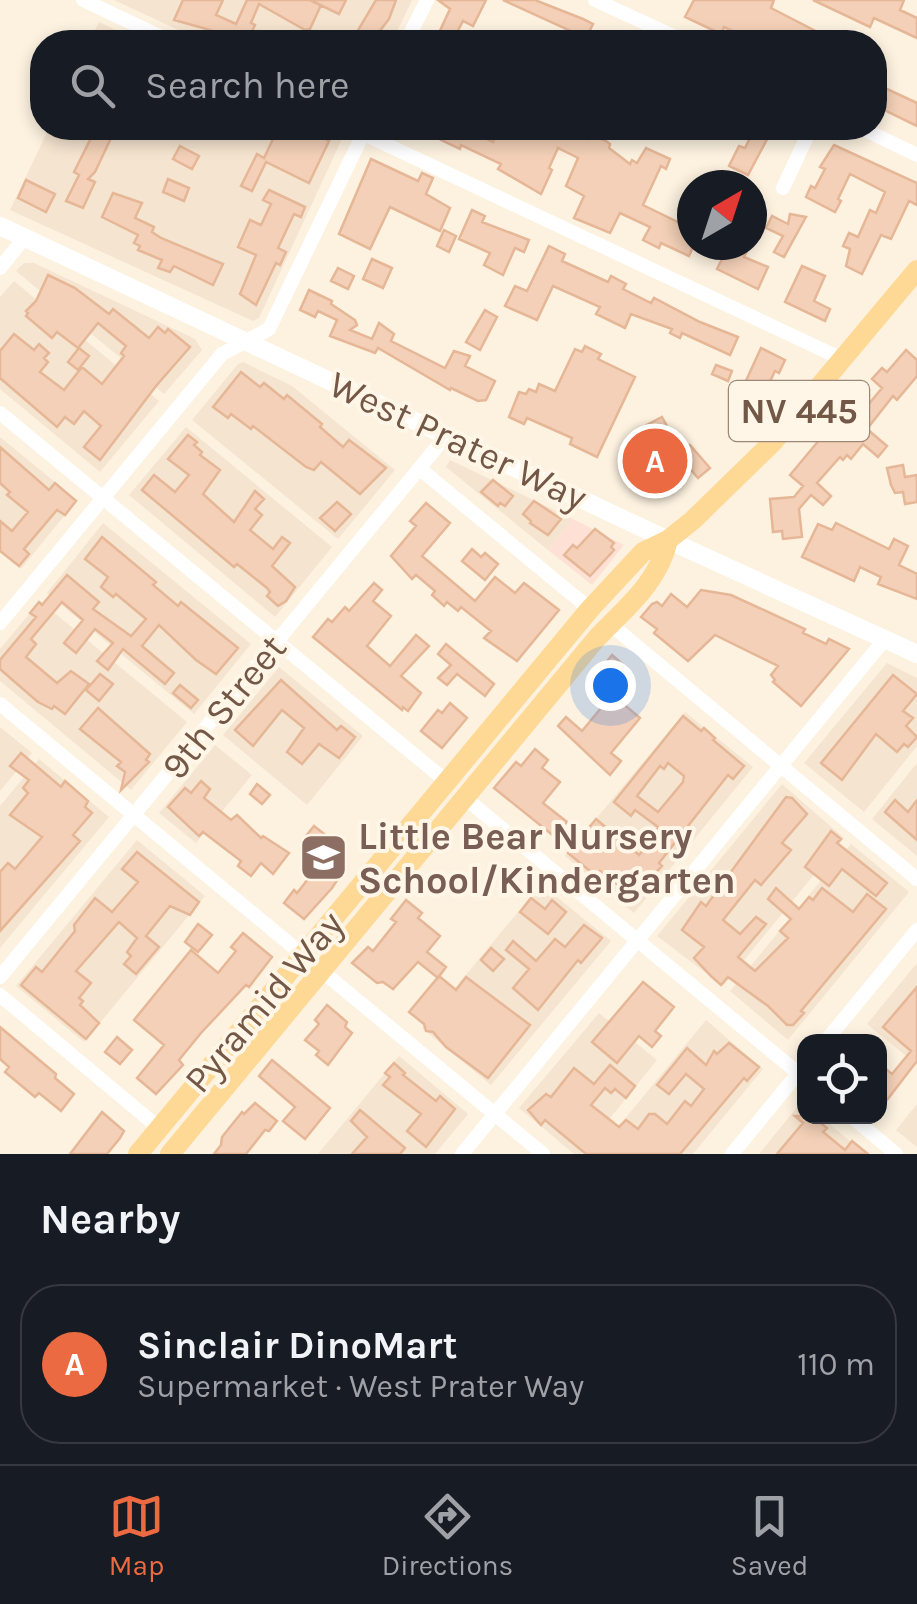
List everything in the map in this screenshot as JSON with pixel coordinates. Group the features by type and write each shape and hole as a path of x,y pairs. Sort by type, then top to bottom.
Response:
{"main road":[{"name":"West Prater Way","path":"0,226 917,654"},
{"name":"Pyramid Way","path":"138,1154 590,609 643,552 668,540 709,506 772,443 917,270"},
{"name":"Pyramid Way","path":"180,1150 464,798 659,570 668,540"}],"street":[{"path":"83,0 147,30"},
{"path":"412,30 427,0"},
{"path":"595,0 660,30"},
{"path":"0,623 222,354 269,329 355,140"},
{"path":"383,140 842,359"},
{"path":"784,188 806,140"},
{"path":"886,140 917,155"},
{"path":"0,268 25,237"},
{"path":"0,413 446,782"},
{"name":"9th Street","path":"0,977 446,436"},
{"path":"420,468 590,609"},
{"path":"610,624 917,879"},
{"path":"462,1154 885,639"},
{"path":"0,704 302,955"},
{"path":"464,798 797,1068"},
{"path":"832,1034 917,930"},
{"path":"322,971 543,1154"},
{"path":"0,996 159,1128"},
{"path":"732,1154 797,1078"},
{"path":"860,1124 896,1154"}],"shaded area":[{"path":"114,0 412,0 398,30 178,30"},
{"path":"99,22 116,30 95,30"},
{"path":"43,140 342,140 259,318 253,321 10,210"},
{"path":"24,263 34,263 195,339 202,350 164,394 16,271"},
{"path":"14,281 159,401 100,472 0,389 0,297"},
{"path":"243,362 292,386 395,470 338,539 192,420"},
{"path":"186,427 332,547 275,617 129,495"},
{"path":"0,437 77,500 21,569 0,552"},
{"path":"450,460 573,519 548,550 446,467"},
{"path":"573,519 624,545 592,585 548,550"},
{"path":"103,523 251,644 194,714 47,593"},
{"path":"40,601 187,722 131,790 0,681 0,649"},
{"path":"887,663 917,678 917,746 864,812 804,763"},
{"path":"279,667 363,736 307,805 223,735"},
{"path":"685,712 753,767 634,913 565,856"},
{"path":"0,727 32,753 0,791"},
{"path":"215,745 252,775 196,843 159,813"},
{"path":"39,759 109,817 0,948 0,806"},
{"path":"917,763 917,856 872,819"},
{"path":"782,784 844,838 723,986 657,936"},
{"path":"137,840 205,896 84,1042 16,986"},
{"path":"851,844 909,892 788,1040 730,991"},
{"path":"541,884 611,941 491,1085 422,1028"},
{"path":"917,963 917,1065 887,1040 887,1034 879,1034 867,1024"},
{"path":"599,1013 657,1060 581,1154 574,1154 519,1108"},
{"path":"706,1020 763,1069 693,1154 596,1154"},
{"path":"399,1056 468,1114 435,1154 318,1154"},
{"path":"917,1104 917,1147 896,1130"},
{"path":"797,1107 797,1124 829,1124 862,1151 859,1154 759,1154"}],"building":[{"path":"183,0 223,0 216,15 236,24 247,0 310,0 321,5 310,29 305,30 259,4 251,23 255,25 253,30 210,30 174,20"},
{"path":"310,0 346,0 339,14"},
{"path":"376,0 396,0 381,30 358,30"},
{"path":"438,0 486,0 473,26 463,21 458,30 440,30 450,9"},
{"path":"503,0 535,0 593,24 590,30 569,30"},
{"path":"694,0 774,0 771,8 814,30 713,30 685,17"},
{"path":"813,0 904,0 900,10 917,18 917,38 874,18 870,27"},
{"path":"887,89 917,103 917,126 887,111"},
{"path":"90,140 110,140 88,179 95,182 83,208 66,201 79,175 74,172"},
{"path":"273,140 329,141 309,183 266,162 252,191 241,186 257,154 264,158"},
{"path":"441,140 604,140 630,164 632,160 637,163 646,148 670,159 666,169 661,166 643,205 677,222 677,250 643,240 650,227 620,213 610,233 574,218 584,196 566,186 578,158 558,148 541,194 498,169 501,164 461,145 460,149"},
{"path":"749,140 767,140 751,170 729,166 739,146 745,148"},
{"path":"834,145 917,183 917,205 909,201 891,239 881,235 862,274 846,266 850,249 843,246 849,233 858,237 870,210 876,213 885,192 850,174 835,212 806,197 811,186 815,188 825,169 820,167"},
{"path":"180,146 199,156 192,169 173,159"},
{"path":"371,159 418,181 422,173 433,178 426,194 450,208 440,231 390,207 370,249 339,234"},
{"path":"168,179 189,188 184,201 163,192"},
{"path":"26,180 55,194 46,212 18,198"},
{"path":"269,190 305,207 301,217 294,214 278,248 286,252 280,265 276,263 256,305 240,294 256,255 238,247 250,220 261,225 271,204 263,200"},
{"path":"113,193 142,203 135,218 154,227 152,232 161,238 223,264 213,285 174,266 170,272 158,268 162,260 138,250 140,246 134,243 138,235 102,217"},
{"path":"472,210 485,216 482,222 529,240 524,252 515,248 503,275 484,265 490,253 459,239"},
{"path":"790,214 806,217 784,257 774,252 783,236 767,226 772,216 788,224"},
{"path":"444,230 456,236 449,252 437,246"},
{"path":"549,246 565,254 562,261 608,282 611,276 626,284 623,289 651,303 654,298 738,337 730,355 682,333 680,338 670,333 672,329 631,314 625,328 596,314 600,307 553,286 537,320 505,306 515,286 527,291"},
{"path":"372,259 392,268 383,288 363,279"},
{"path":"722,260 751,260 768,267 758,289 717,269"},
{"path":"802,266 825,276 814,301 830,309 825,321 785,302"},
{"path":"338,268 354,276 348,289 331,281"},
{"path":"48,275 75,288 109,314 113,309 149,338 158,327 165,333 168,329 190,347 100,460 84,447 101,426 84,411 74,424 65,417 57,427 0,378 0,351 14,334 34,350 39,344 49,353 40,372 64,390 82,367 102,384 124,356 121,353 126,346 98,323 78,348 57,332 52,338 26,316"},
{"path":"309,290 332,301 355,320 357,325 350,330 372,339 379,323 394,334 391,341 445,368 454,351 470,356 465,366 495,381 486,400 478,401 450,390 378,348 375,353 330,336 337,320 318,311 315,317 300,310"},
{"path":"485,310 497,317 480,350 466,342"},
{"path":"585,346 601,354 598,359 635,377 597,457 570,444 572,438 527,418 524,424 509,417 519,392 536,392 539,384 555,391 575,349 582,352"},
{"path":"79,348 89,356 78,370 68,362"},
{"path":"761,348 785,360 765,392 745,383"},
{"path":"906,350 917,360 917,376 897,400 893,396 867,429 887,446 878,457 863,444 851,459 847,455 843,460 840,457 817,483 831,496 823,505 811,495 799,509 802,537 783,539 782,531 773,532 770,499 794,497 803,486 790,475 856,396 868,405 882,388 872,379 882,368 887,372"},
{"path":"716,365 732,371 728,381 712,374"},
{"path":"241,372 284,399 287,395 343,447 349,440 386,468 360,494 321,462 314,470 306,467 253,426 251,429 231,414 228,418 213,407"},
{"path":"662,417 676,442 639,463 629,445 649,428 647,425"},
{"path":"188,435 197,442 194,445 202,452 200,455 220,470 203,494 234,522 255,491 264,499 255,509 262,515 250,530 273,549 282,537 290,543 272,566 295,587 278,606 267,596 267,588 237,564 234,567 142,490 154,475 175,492 189,475 168,459"},
{"path":"690,445 710,468 698,478 678,455"},
{"path":"0,447 49,490 55,483 76,501 65,515 57,510 24,549 29,554 19,566 0,551 0,521 12,531 28,512 7,495 10,492 0,483"},
{"path":"903,465 905,477 917,475 917,502 905,504 903,492 895,493 891,485 887,468"},
{"path":"493,480 513,496 505,506 498,506 481,492"},
{"path":"534,501 561,519 548,535 523,514"},
{"path":"337,502 351,514 335,531 320,518"},
{"path":"426,503 450,523 422,556 475,601 495,577 515,593 524,583 559,610 517,661 484,638 491,631 461,607 458,611 447,602 444,606 432,595 435,591 416,575 412,579 391,556 416,526 410,521"},
{"path":"836,523 889,549 894,539 908,546 899,565 917,574 917,599 878,584 881,577 860,567 854,581 802,557 818,524 832,530"},
{"path":"595,529 614,543 614,550 590,576 564,555"},
{"path":"102,537 178,606 181,602 238,648 216,674 159,625 142,646 174,673 165,684 123,649 108,670 97,661 113,643 95,629 76,653 64,643 83,620 62,602 31,639 36,644 26,657 57,683 71,671 89,684 65,714 38,702 0,669 0,660 36,617 30,613 39,602 42,605 67,575 99,602 93,609 131,636 146,619 101,587 108,577 85,559"},
{"path":"472,549 481,557 485,553 498,564 485,580 462,561"},
{"path":"374,583 382,590 373,601 391,616 367,646 390,666 416,635 429,646 401,676 421,693 408,711 313,637 328,619 332,622 345,607 349,611"},
{"path":"701,590 731,595 805,629 803,633 826,644 829,639 849,649 801,706 773,682 771,675 778,666 715,635 688,661 641,617 652,604 662,606 671,594 687,607"},
{"path":"446,644 494,684 485,696 457,674 447,685 438,678 451,665 438,654"},
{"path":"612,655 627,668 616,683 600,670"},
{"path":"100,674 113,684 99,701 86,690"},
{"path":"893,675 917,694 903,711 913,718 906,726 917,737 897,752 876,734 842,780 821,763"},
{"path":"281,680 337,730 341,726 355,737 339,758 319,744 302,764 287,752 304,728 282,710 253,746 235,730"},
{"path":"180,685 198,700 191,708 173,693"},
{"path":"620,685 629,692 621,702 640,718 611,753 621,761 610,775 558,726 566,717 582,731"},
{"path":"450,703 467,718 442,748 421,731 438,710 442,713"},
{"path":"98,708 150,754 146,760 149,762 121,790 125,772 117,766 121,762 80,729"},
{"path":"683,716 701,731 704,728 744,766 733,779 728,775 659,863 662,866 633,896 600,871 596,876 568,853 596,819 639,855 658,827 635,810 631,816 614,802","holes":["668,763 684,776 658,812 637,796 660,766 664,769"]},
{"path":"535,749 548,760 542,768 560,782 543,803 567,822 555,837 494,788 516,762 521,766"},
{"path":"21,753 61,787 65,781 88,801 85,807 92,813 73,835 80,841 0,931 0,872 8,863 15,869 42,837 10,815 28,793 23,788 29,780 10,766"},
{"path":"201,781 210,789 204,798 231,820 237,815 261,838 289,853 273,874 261,863 251,876 238,866 241,861 203,832 199,836 168,807 185,788 191,793"},
{"path":"257,784 270,795 262,804 250,794"},
{"path":"786,797 807,814 782,843 791,850 761,885 755,880 723,920 740,934 756,917 766,924 738,957 755,971 788,938 780,931 791,919 768,899 776,888 799,909 822,888 853,912 867,894 886,909 793,1025 787,1025 728,977 721,985 694,958 704,947 682,930 701,902 706,906"},
{"path":"895,800 908,812 917,800 917,840 885,812"},
{"path":"314,826 328,837 326,846 346,867 304,919 284,903 319,865 301,849 302,841"},
{"path":"831,831 841,839 837,843 887,883 876,896 842,869 829,886 805,867"},
{"path":"137,852 199,902 190,915 170,906 146,936 159,947 136,974 124,964 137,938 119,922 76,971 91,983 79,998 83,1001 80,1005 99,1023 86,1039 21,985 36,967 42,972 95,898 112,912 138,882 122,869"},
{"path":"531,898 545,909 552,900 566,912 548,934 520,912"},
{"path":"406,900 422,913 418,918 440,936 427,952 446,967 438,978 418,962 393,989 383,982 377,983 352,963 368,947 373,951 396,922 391,919"},
{"path":"198,924 212,935 198,952 185,942"},
{"path":"584,925 602,938 581,963 578,960 538,1010 513,988 529,969 506,950 513,941 536,961 555,939 565,947"},
{"path":"243,933 272,957 249,987 246,985 201,1033 179,1060 183,1065 156,1094 137,1078 164,1045 134,1020 191,950 218,973 236,951 231,947"},
{"path":"491,948 504,959 493,971 481,960"},
{"path":"439,976 456,990 466,977 530,1025 488,1078 446,1047 433,1032 426,1031 424,1024 409,1012"},
{"path":"643,982 674,1007 655,1031 661,1036 652,1047 639,1036 617,1063 592,1042"},
{"path":"917,987 917,1061 887,1100 887,1070 892,1074 911,1051 883,1027"},
{"path":"327,1005 347,1022 345,1027 352,1033 328,1065 305,1040 319,1024 315,1020"},
{"path":"0,1027 74,1094 61,1111 39,1093 35,1097 5,1072 9,1067 0,1059"},
{"path":"117,1037 132,1050 120,1064 105,1052"},
{"path":"729,1043 759,1067 747,1081 744,1078 680,1154 586,1154 545,1120 541,1125 528,1110 546,1094 551,1097 574,1068 594,1084 610,1065 635,1086 626,1098 615,1089 611,1093 605,1088 591,1105 619,1127 626,1120 638,1129 649,1114 667,1124 685,1101 691,1106 704,1089 686,1074 669,1094 657,1085 687,1048 706,1065 714,1051 717,1054"},
{"path":"272,1060 330,1108 305,1139 283,1121 295,1107 259,1076"},
{"path":"394,1063 436,1101 440,1096 455,1109 426,1147 407,1131 421,1114 383,1085 390,1077 385,1073"},
{"path":"255,1103 277,1121 269,1131 265,1130 246,1154 214,1154 242,1112"},
{"path":"360,1110 405,1148 400,1154 352,1154 367,1137 351,1121"},
{"path":"102,1112 124,1131 120,1138 107,1154 70,1154"},
{"path":"802,1124 822,1124 827,1128 823,1132 845,1150 852,1141 868,1154 777,1154"}],"place":[{"name":"Sinclair DinoMart","path":"655,461"},
{"name":"Little Bear Nursery School/Kindergarten","path":"323,858"}]}
